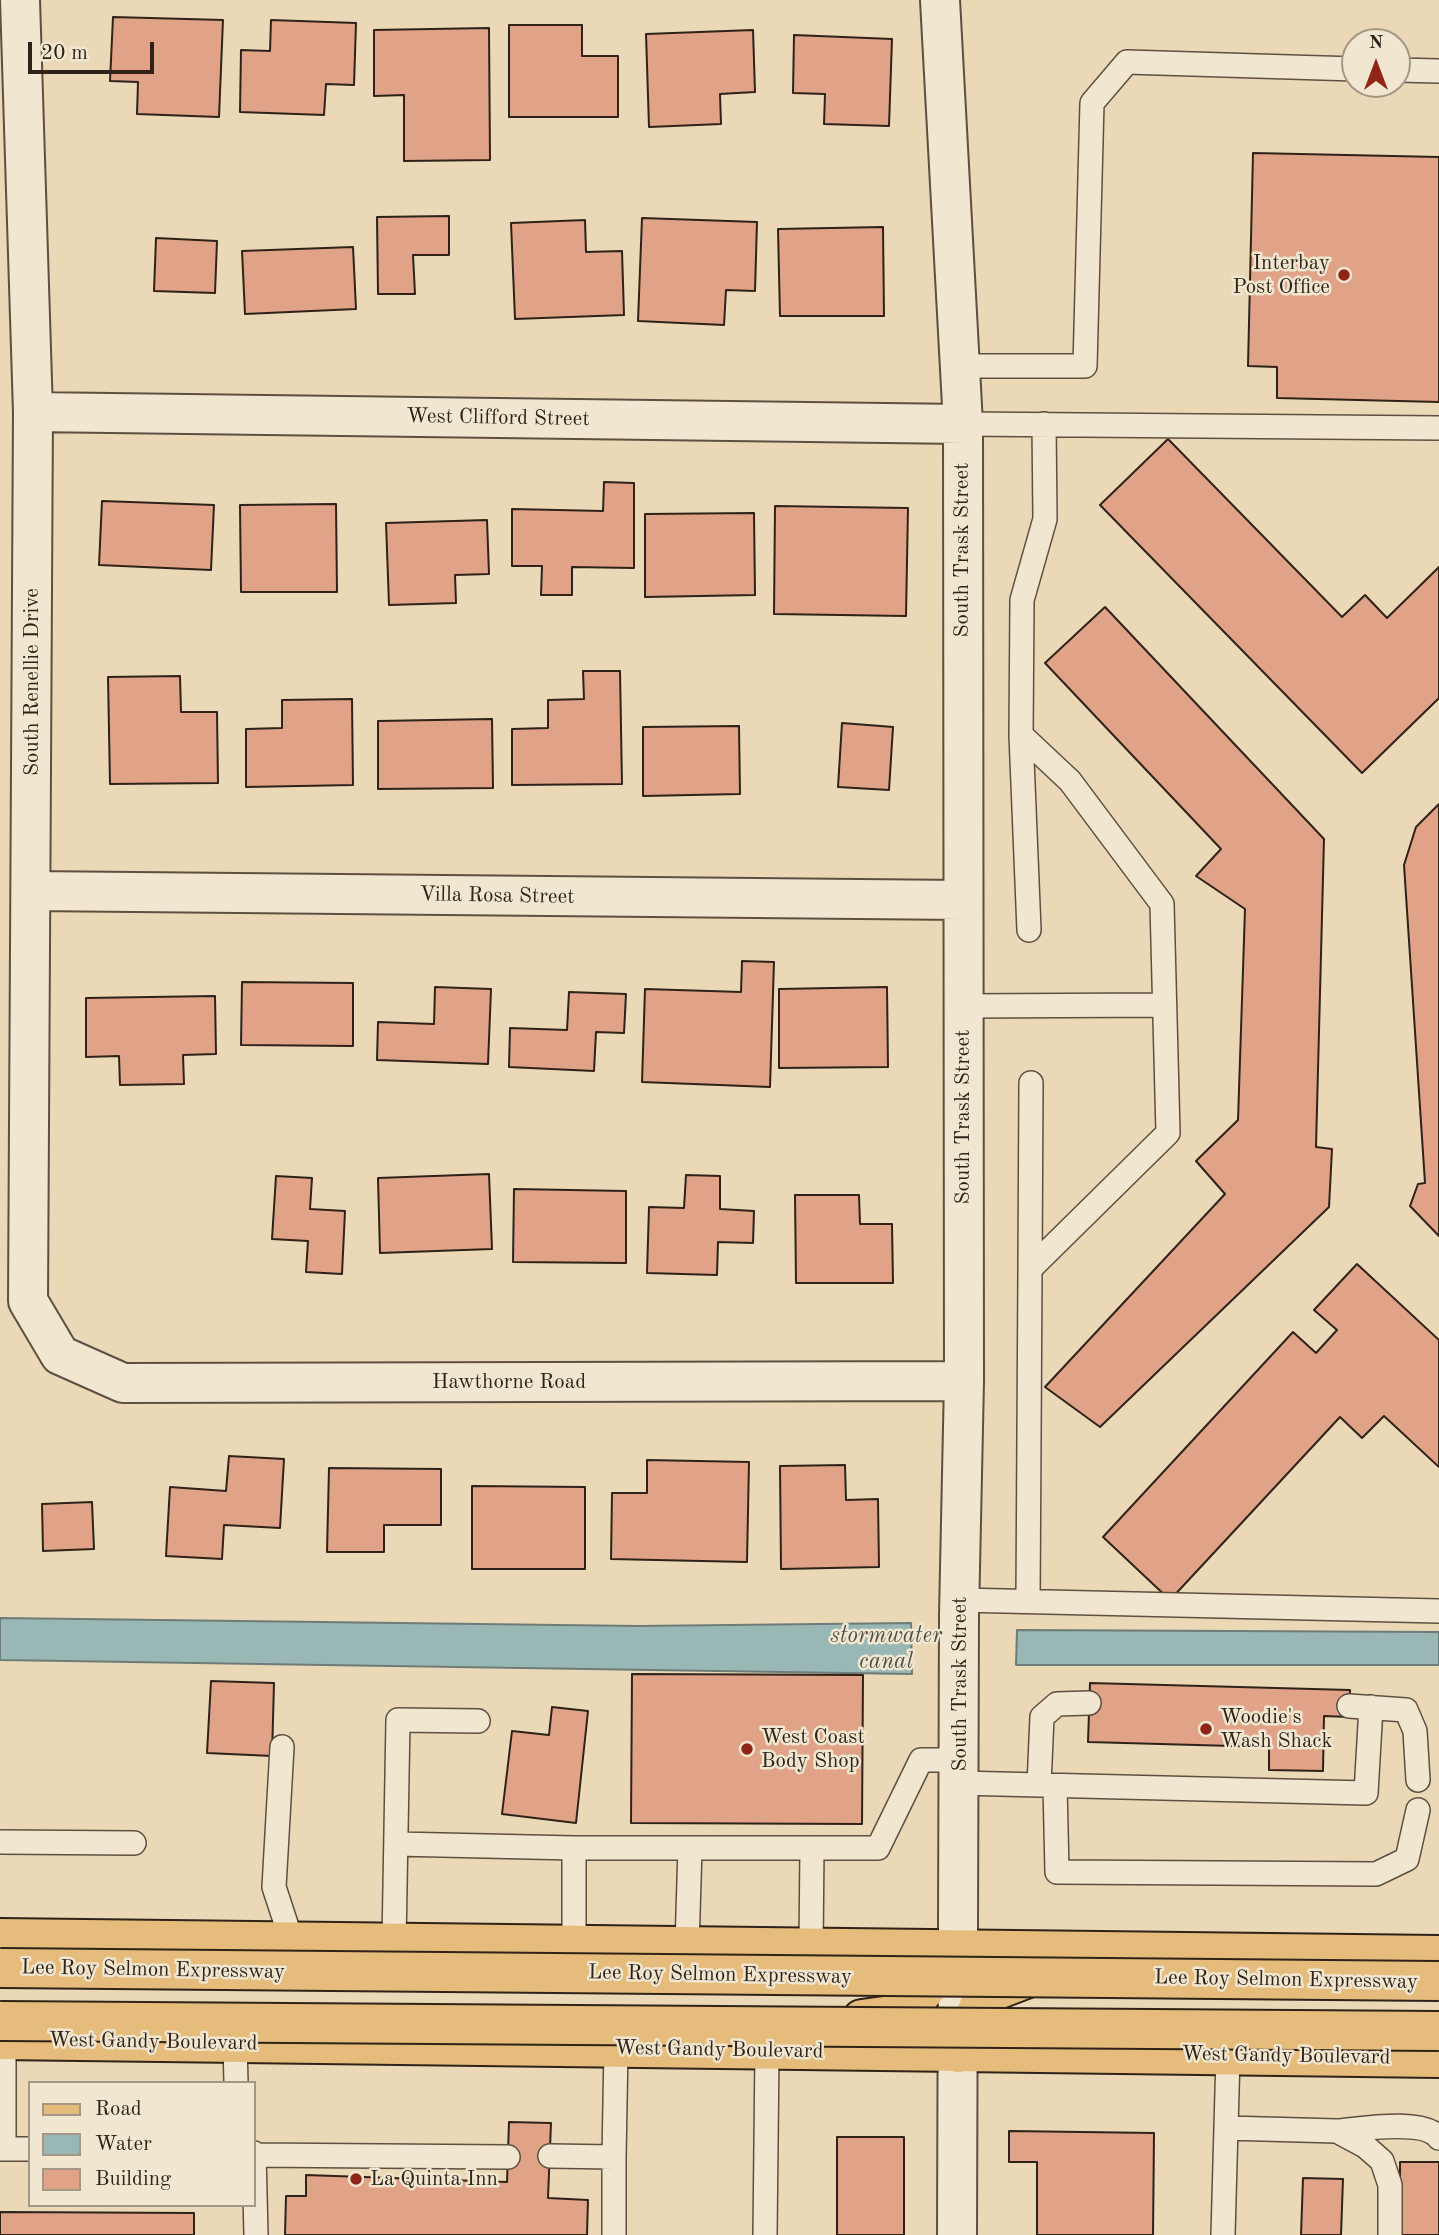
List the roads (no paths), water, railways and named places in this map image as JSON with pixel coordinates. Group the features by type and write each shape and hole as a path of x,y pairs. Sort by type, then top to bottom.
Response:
{"main road":[{"path":"0,1938 1439,1955"},
{"path":"0,1960 225,1962 292,1942"},
{"path":"339,2045 428,2017 834,2024 906,2012 958,1949"},
{"name":"Lee Roy Selmon Expressway","path":"0,1968 1439,1981"},
{"path":"958,2053 984,1995 1045,1972 1421,1977 1439,1968"},
{"path":"1,2034 1439,2031"},
{"name":"West Gandy Boulevard","path":"1,2034 339,2045 1439,2058"}],"street":[{"name":"South Renellie Drive","path":"20,0 33,412 27,1301 60,1355"},
{"name":"South Trask Street","path":"940,0 962,424 964,1381 960,1607 957,2235"},
{"name":"West Clifford Street","path":"33,412 962,424"},
{"name":"Villa Rosa Street","path":"31,891 962,900"},
{"name":"Hawthorne Road","path":"60,1355 123,1383 964,1381"}],"lane":[{"path":"960,366 1085,366 1092,103 1127,62 1341,69"},
{"path":"1411,70 1439,71"},
{"path":"962,424 1439,428"},
{"path":"1029,930 1021,735 1022,600 1045,519 1044,424"},
{"path":"1021,735 1070,780 1162,904 1168,1133 1030,1269"},
{"path":"962,1006 1164,1005"},
{"path":"1027,1601 1031,1083"},
{"path":"960,1607 1027,1601 1439,1611"},
{"path":"1089,1703 1057,1704 1042,1717 1057,1872 1376,1874 1407,1859 1418,1810"},
{"path":"397,1844 574,1848 878,1848 920,1760 959,1771 1047,1785 1366,1793 1360,1706 1406,1710 1415,1731 1418,1780"},
{"path":"394,1942 398,1720 478,1721"},
{"path":"282,1747 274,1887 292,1942"},
{"path":"0,1842 134,1843"},
{"path":"574,1848 574,1944"},
{"path":"687,1946 690,1848"},
{"path":"811,1947 812,1848"},
{"path":"1,2034 2,2149 28,2149"},
{"path":"235,2043 236,2081"},
{"path":"614,2235 616,2049"},
{"path":"765,2235 767,2051"},
{"path":"1223,2235 1228,2056"},
{"path":"1226,2128 1337,2131 1409,2126 1435,2133 1439,2138"},
{"path":"1337,2131 1364,2146 1382,2161 1390,2185 1390,2235"},
{"path":"256,2154 508,2157"},
{"path":"550,2156 614,2157"},
{"path":"255,2207 256,2235"}],"water":[{"name":"stormwater canal","path":"0,1618 638,1626 911,1623 912,1674 0,1660"},
{"path":"1017,1630 1439,1632 1439,1665 1016,1665"}],"place":[{"name":"Interbay Post Office","path":"1344,275"},
{"name":"Woodie's Wash Shack","path":"1206,1729"},
{"name":"West Coast Body Shop","path":"747,1749"},
{"name":"La Quinta Inn","path":"356,2179"}]}
